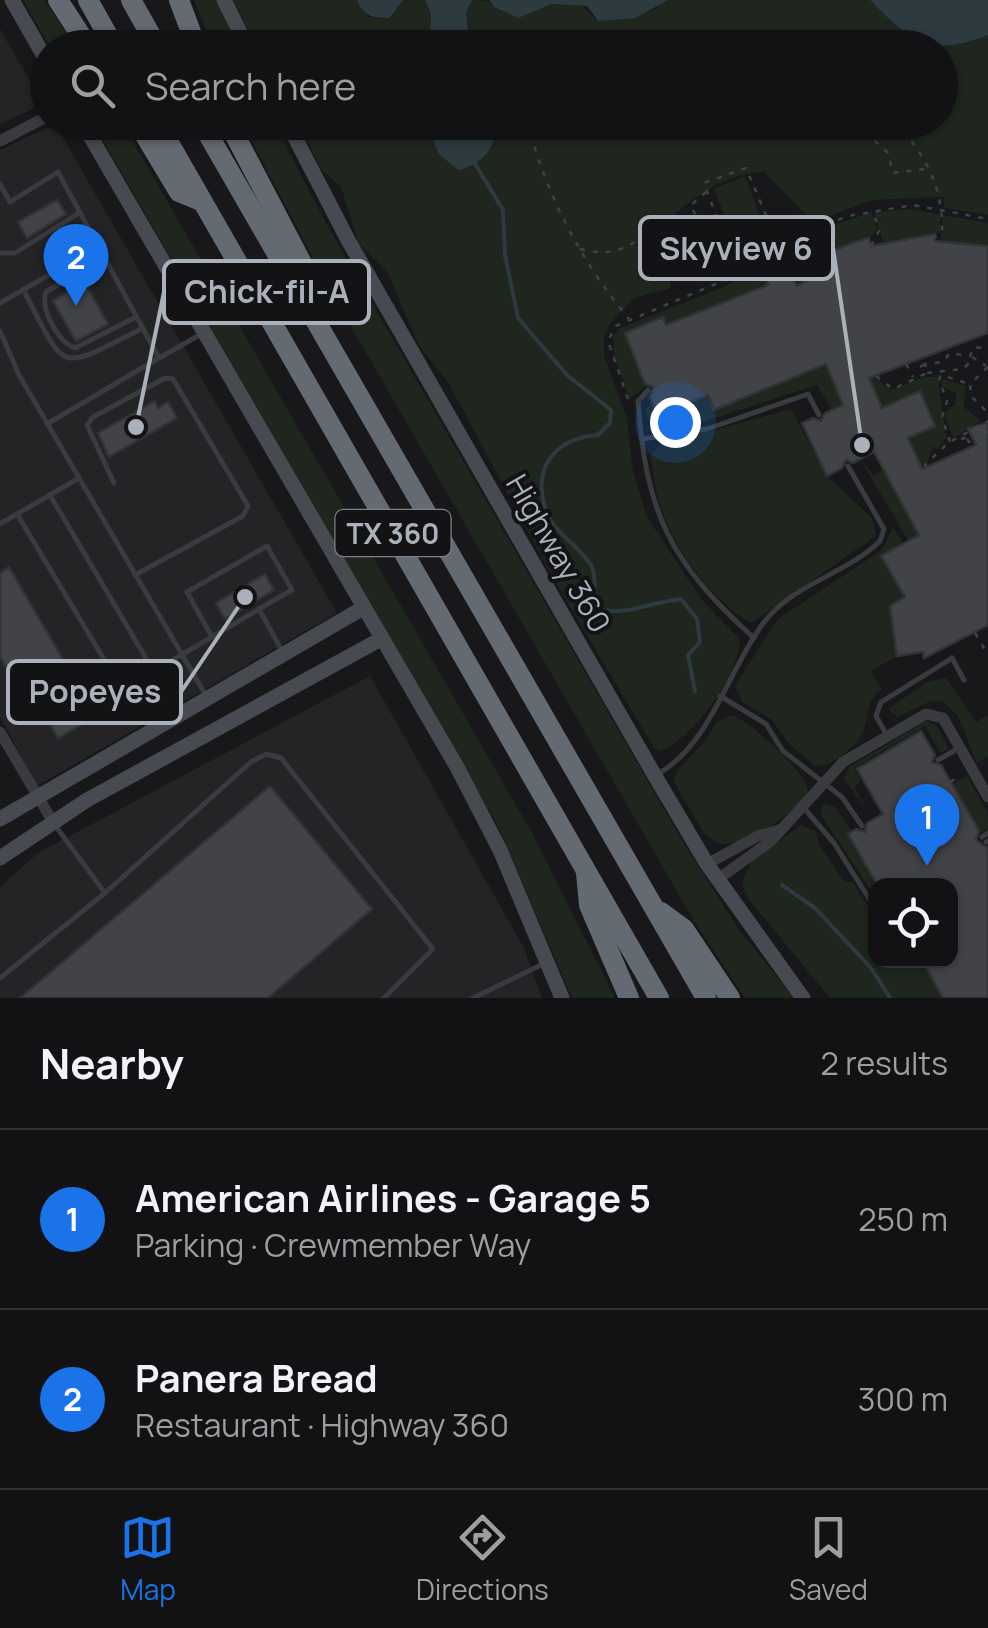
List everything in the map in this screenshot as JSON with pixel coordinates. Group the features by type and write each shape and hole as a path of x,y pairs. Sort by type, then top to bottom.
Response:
{"highway":[{"path":"58,0 77,30"},
{"path":"88,0 105,30"},
{"path":"130,0 148,30"},
{"path":"179,0 190,30"},
{"path":"148,140 180,192 201,201"},
{"name":"TX 360","path":"167,140 659,998"},
{"name":"TX 360","path":"212,140 706,998"},
{"path":"237,140 316,290 314,318"},
{"path":"586,866 589,906 629,998"},
{"path":"652,904 684,929 730,998"}],"main road":[{"path":"12,0 30,32"},
{"path":"224,0 239,30"},
{"path":"93,140 483,817 550,961 562,998"},
{"name":"Highway 360","path":"296,140 348,240 707,864 804,998"},
{"path":"0,819 363,608"},
{"path":"0,858 52,822 381,639"}],"street":[{"path":"0,142 30,126"},
{"path":"718,879 783,829 843,762 933,713 944,718 983,778 988,798"},
{"path":"0,732 52,822"},
{"path":"707,864 758,836 783,829"}],"lane":[{"path":"0,207 58,172 159,358"},
{"path":"0,184 10,202"},
{"path":"0,253 15,253 81,213"},
{"path":"0,303 96,248"},
{"path":"102,258 46,292 44,306 55,327 67,346 75,348 136,316"},
{"path":"23,289 54,350 65,358 77,361 141,329"},
{"path":"0,331 47,424 206,697"},
{"path":"47,424 206,331"},
{"path":"114,483 86,425 136,394 173,379 248,506 243,516 136,575"},
{"path":"648,390 638,401 655,511 670,544 715,604 754,638"},
{"path":"641,440 707,429 808,394 819,415"},
{"path":"655,776 680,761 764,622 809,584 880,541 884,529 848,466"},
{"path":"0,524 79,478"},
{"path":"50,495 154,672"},
{"path":"18,514 117,681 126,687 154,672 292,590 268,546 187,592 212,637"},
{"path":"259,609 284,653"},
{"path":"886,736 876,716 880,702 952,658 964,680"},
{"path":"720,696 766,724 783,751 842,797 862,826"},
{"path":"938,760 960,748"},
{"path":"0,978 105,893 251,762 266,754 281,758 433,949 384,998"},
{"path":"804,808 834,842 868,896"},
{"path":"52,822 105,893"},
{"path":"473,998 550,961"}],"path":[{"path":"532,140 540,172 578,249 630,320"},
{"path":"869,140 888,153 892,173 926,170"},
{"path":"910,140 926,157 926,170 939,192 941,234 935,238"},
{"path":"717,275 740,259 752,244 774,234 774,225 757,200 746,168 704,183 716,217 740,259"},
{"path":"706,192 690,206 698,218 716,217"},
{"path":"639,412 625,396 608,341 616,326 744,272 814,229 872,210 913,205 988,219"},
{"path":"871,246 879,231 872,210"},
{"path":"578,249 605,255 622,250 652,230"},
{"path":"765,235 783,267"},
{"path":"950,442 942,417 946,401 939,390 941,375 952,368 967,368 974,347 988,349"},
{"path":"923,365 946,359 955,348 962,358 971,357 987,367 970,384 971,396 988,413"},
{"path":"923,358 928,373"},
{"path":"946,359 952,368"},
{"path":"906,364 914,379"},
{"path":"904,373 909,370"},
{"path":"876,376 893,389 928,373 970,384"},
{"path":"930,480 925,465 950,442 988,421"},
{"path":"960,438 988,432"},
{"path":"967,439 978,454"},
{"path":"976,632 988,654"}],"shaded area":[{"path":"23,0 44,0 64,30 40,30"},
{"path":"194,0 217,0 231,30 206,30"},
{"path":"233,0 357,0 369,17 391,18 403,0 425,0 431,14 430,30 248,30"},
{"path":"357,0 403,0 390,18 379,18 363,10"},
{"path":"425,0 472,0 466,12 468,30 430,30 431,14"},
{"path":"472,0 580,4 598,21 652,11 669,0 870,0 903,30 468,30 466,12"},
{"path":"490,0 669,0 635,18 598,21 587,6 552,4 518,18 494,7"},
{"path":"870,0 988,0 988,35 967,42 958,44 958,30 903,30"},
{"path":"0,29 30,81 30,110 0,124"},
{"path":"988,35 988,215 944,208 944,197 872,200 813,222 764,172 731,179 702,193 651,236 668,265 671,288 634,298 611,322 604,336 604,355 627,419 633,471 647,517 702,600 740,639 732,670 713,704 687,733 661,751 654,748 553,578 449,384 418,344 388,273 359,244 341,187 320,168 307,140 433,140 439,154 473,140 958,140 958,38"},
{"path":"30,136 30,140 64,140 337,613 37,786 0,717 0,150"},
{"path":"103,140 132,140 531,831 615,998 572,998 498,826"},
{"path":"251,140 283,140 326,223 683,842 740,931 794,998 745,998 694,921 331,292"},
{"path":"433,140 493,140 481,160 458,170 439,154"},
{"path":"745,176 766,232 736,245 714,189"},
{"path":"911,209 940,215 940,233 883,242 874,212"},
{"path":"871,212 877,230 869,238 808,260 819,281 809,279 797,286 778,253 823,229"},
{"path":"943,215 988,223 988,246 941,241"},
{"path":"774,256 781,268 764,274 768,285 666,325 662,318 625,332 646,386 630,399 614,356 613,337 620,328 724,287"},
{"path":"826,364 843,405 832,410 817,385 672,432 660,433 652,428 645,411 652,401 658,415 708,395 714,409"},
{"path":"874,377 891,390 923,377 938,377 946,438 937,449 933,446 928,462 921,467 908,438 935,425 920,391 882,408 869,379"},
{"path":"942,379 966,386 964,407 981,421 953,438 944,414 956,404 956,393 941,386"},
{"path":"791,409 827,476 872,518 876,536 751,623 710,589 677,543 660,504 650,456 660,445"},
{"path":"860,459 873,475 883,470 919,535 908,540"},
{"path":"893,527 903,544 882,556 905,597 897,656 871,671 882,690 870,704 859,739 835,760 816,766 791,746 771,719 742,702 735,685 778,619 882,550"},
{"path":"370,676 524,948 542,998 0,998 0,887 38,853"},
{"path":"946,678 976,722 988,715 988,757 977,763 958,716 943,701 929,702 898,717 888,709 927,682"},
{"path":"733,715 788,761 808,791 792,810 769,827 743,840 719,844 704,834 673,780 716,722"},
{"path":"926,721 937,726 949,749 941,753 925,726 854,768 860,780 855,788 866,809 844,779 849,767"},
{"path":"967,776 988,814 988,829 980,833 952,784"},
{"path":"823,804 835,807 852,831 849,834 874,878 868,878 868,886 821,815"},
{"path":"801,825 817,832 818,843 843,880 853,883 868,906 868,968 926,968 943,998 830,998 747,897 742,883 751,862"}],"building":[{"path":"57,200 66,214 27,238 18,222"},
{"path":"935,234 935,241 988,246 988,333 869,378 882,408 920,391 935,426 908,438 922,469 976,445 968,429 988,422 988,625 924,658 923,652 897,656 890,606 905,597 881,556 919,535 874,452 853,463 846,460 842,468 827,476 802,423 813,418 821,421 825,413 843,405 826,364 714,410 708,395 657,415 650,397 654,387 645,384 625,333 663,317 666,325 768,285 764,275 786,266 797,286 816,275 808,261 852,243 869,238 871,246"},
{"path":"84,281 108,324 76,341 53,301"},
{"path":"155,401 158,408 168,402 177,418 109,457 98,433"},
{"path":"9,567 96,716 58,738 35,698 26,702 0,657 0,573"},
{"path":"265,574 274,590 225,619 216,603"},
{"path":"921,731 935,755 932,762 941,765 979,831 976,840 988,848 988,998 943,998 926,968 958,968 958,878 873,878 848,834 856,829 865,832 867,823 883,814 857,769"},
{"path":"270,786 372,909 268,998 20,998"}],"waterway":[{"path":"474,162 503,210 505,255 518,318 567,375 611,410 610,423 598,435 570,442 551,457 542,480 549,518 591,565 599,610 630,610 681,599 697,619 700,642 688,655 695,691"},
{"path":"782,885 815,908 871,968 890,998"}],"place":[{"name":"Panera Bread","path":"76,306"},
{"name":"Chick-fil-A","path":"136,427"},
{"name":"Skyview 6","path":"862,445"},
{"name":"Popeyes","path":"245,597"},
{"name":"American Airlines - Garage 5","path":"927,866"}]}
